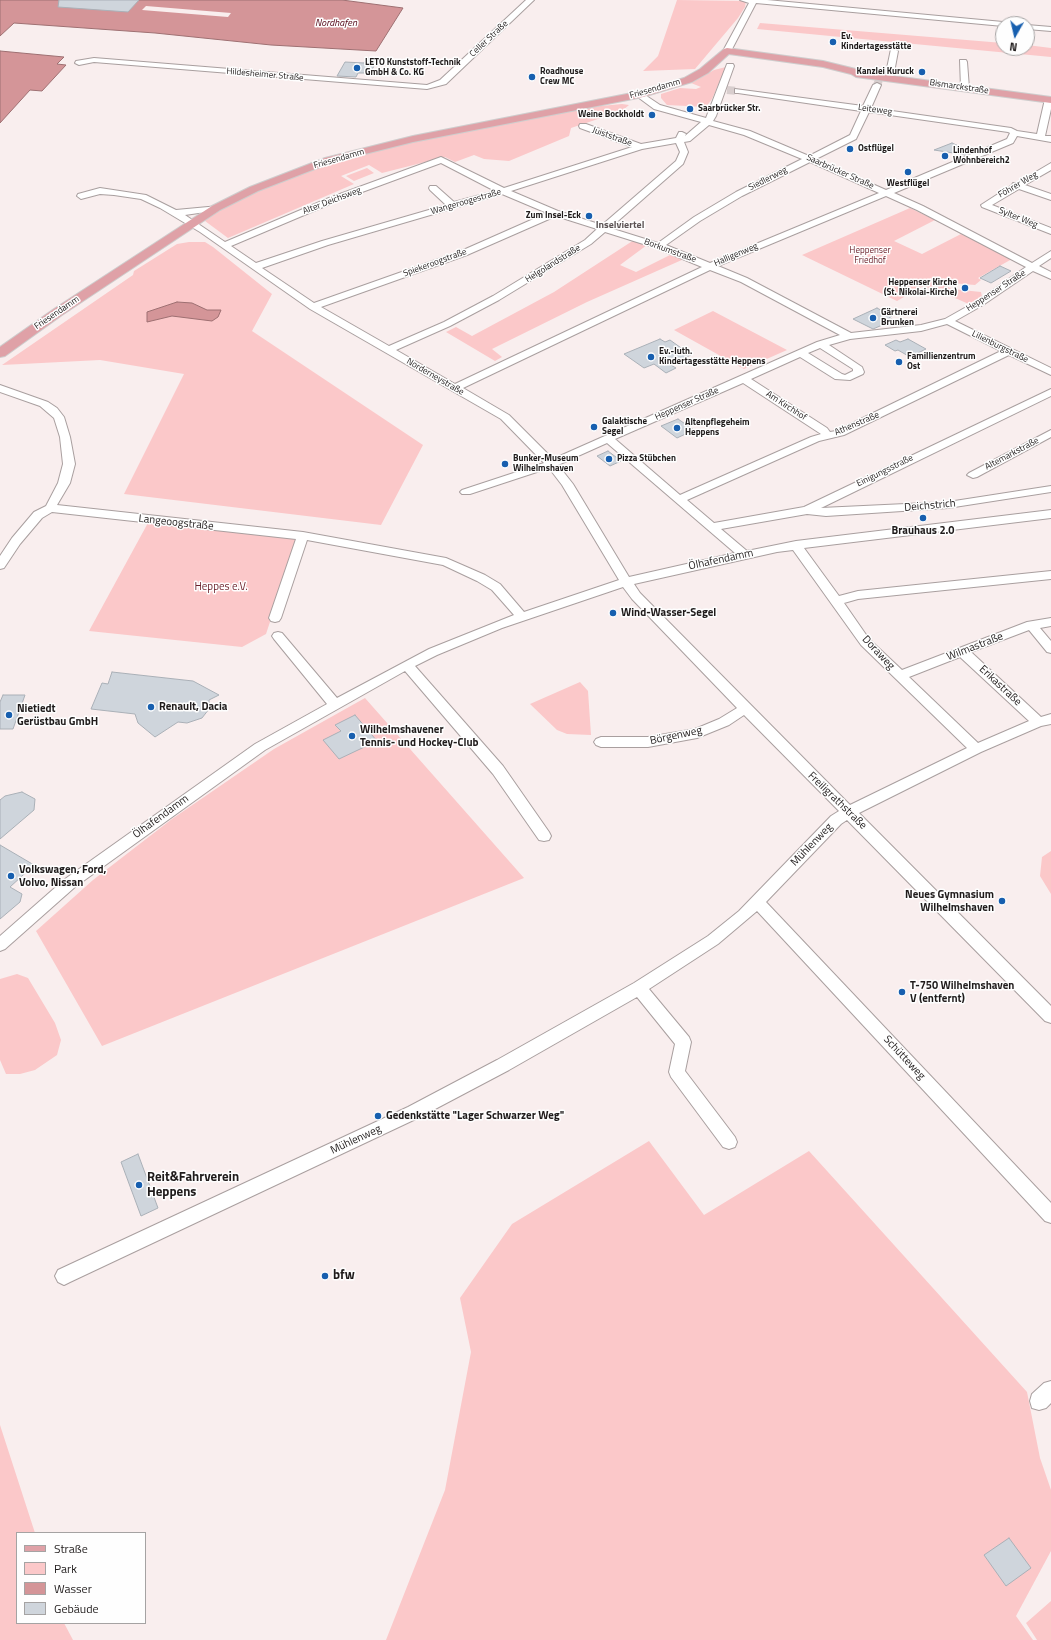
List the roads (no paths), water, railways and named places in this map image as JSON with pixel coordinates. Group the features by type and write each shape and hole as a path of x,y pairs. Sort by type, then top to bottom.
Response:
{"main road":[{"name":"Bismarckstraße","path":"726,58 868,75 881,80 965,88 1050,100"},
{"name":"Friesendamm","path":"0,353 58,312 192,223 216,208 254,189 329,160 413,139 639,95 688,80 726,58"}],"street":[{"name":"Celler Straße","path":"448,77 530,0"},
{"path":"744,0 995,23"},
{"path":"679,141 687,139 712,116 725,89 726,58 754,0"},
{"path":"1035,28 1051,29"},
{"name":"Siedlerweg","path":"659,246 697,219 739,194 808,158 853,137 865,109 881,80 894,51"},
{"name":"Hildesheimer Straße","path":"79,63 94,60 420,87 438,84 448,77"},
{"path":"963,62 965,88"},
{"name":"Leiteweg","path":"738,91 1013,131 1051,139"},
{"name":"Saarbrücker Straße","path":"639,95 657,107 746,133 886,192 1051,276"},
{"path":"1040,137 1050,100"},
{"name":"Juiststraße","path":"583,126 640,147"},
{"name":"Halligenweg","path":"455,388 710,266 1010,141 1013,131"},
{"name":"Wangeroogestraße","path":"254,267 325,243 504,191 640,147 666,141 679,141"},
{"name":"Helgolandstraße","path":"389,350 447,324 496,298 564,258 604,229 680,162 684,152 679,141"},
{"name":"Borkumstraße","path":"441,160 504,191 555,213 659,246 744,280 849,336"},
{"name":"Alter Deichsweg","path":"225,245 332,200 441,160"},
{"name":"Föhrer Weg","path":"985,205 1016,185 1051,166"},
{"path":"1016,185 1051,197"},
{"path":"433,188 453,206"},
{"name":"Norderneystraße","path":"81,196 100,191 131,194 152,201 176,213 225,245 254,267 313,307 505,417 551,464 567,484 582,506 626,583"},
{"name":"Sylter Weg","path":"985,205 1051,231"},
{"path":"176,213 196,212 216,208"},
{"name":"Spiekeroogstraße","path":"313,307 464,253 555,213"},
{"name":"Heppenser Straße","path":"466,492 551,464 821,344 849,336 922,328 948,321 980,303 1051,254"},
{"name":"Lilienburgstraße","path":"948,321 1051,372"},
{"path":"801,353 839,377 846,378 859,372 857,367 821,344"},
{"name":"Athenstraße","path":"680,499 815,439 840,433 1010,352"},
{"name":"Am Kirchhof","path":"744,379 823,430 826,436"},
{"path":"0,388 44,404 53,410 59,417 65,437 69,464 64,483 50,508 38,515 16,541 0,565"},
{"name":"Einigungsstraße","path":"712,527 807,510 1051,392"},
{"name":"Altemarkstraße","path":"972,474 1051,433"},
{"path":"608,439 744,555"},
{"name":"Deichstrich","path":"807,510 826,512 948,505 1051,489"},
{"name":"Langeoogstraße","path":"50,508 303,536 446,562 482,578 496,587 521,616"},
{"name":"Ölhafendamm","path":"0,945 70,883 200,788 260,747 407,665 463,639 521,616 626,583 744,555 796,544 1051,514"},
{"path":"275,618 303,536"},
{"name":"Doraweg","path":"796,544 865,642 976,749"},
{"path":"837,601 866,594 1051,575"},
{"name":"Freiligrathstraße","path":"626,583 636,596 796,760 1051,1016"},
{"name":"Wilmastraße","path":"900,676 962,650 1031,626 1051,622"},
{"path":"1031,626 1051,649"},
{"path":"278,636 335,705"},
{"name":"Erikastraße","path":"962,650 1045,721"},
{"path":"407,665 498,770 544,836"},
{"name":"Börgenweg","path":"601,742 648,742 698,733 724,722 746,708"},
{"name":"Mühlenweg","path":"64,1276 414,1112 498,1068 639,988 713,940 744,915 836,820 849,812 976,749 1045,721"},
{"name":"Schütteweg","path":"757,902 1051,1215"},
{"path":"639,988 683,1042 677,1072 729,1142"}],"water":[{"name":"Nordhafen","path":"0,0 342,0 403,8 376,51 271,45 155,33 14,23 0,36"},
{"path":"0,51 64,57 57,64 66,65 42,91 30,90 0,123"},
{"path":"177,302 192,303 207,310 221,310 218,317 212,321 172,316 147,322 147,312"}],"tunnel":[{"path":"877,85 879,80"},
{"path":"727,90 738,91"}],"place":[{"name":"Ev. Kindertagesstätte","path":"833,42"},
{"name":"LETO Kunststoff-Technik GmbH & Co. KG","path":"357,68"},
{"name":"Kanzlei Kuruck","path":"922,72"},
{"name":"Roadhouse Crew MC","path":"532,77"},
{"name":"Saarbrücker Str.","path":"690,109"},
{"name":"Weine Bockholdt","path":"652,115"},
{"name":"Ostflügel","path":"850,149"},
{"name":"Lindenhof Wohnbereich2","path":"945,156"},
{"name":"Westflügel","path":"908,172"},
{"name":"Zum Insel-Eck","path":"589,216"},
{"name":"Heppenser Kirche (St. Nikolai-Kirche)","path":"965,288"},
{"name":"Gärtnerei Brunken","path":"873,318"},
{"name":"Ev.-luth. Kindertagesstätte Heppens","path":"651,357"},
{"name":"Famillienzentrum Ost","path":"899,362"},
{"name":"Galaktische Segel","path":"594,427"},
{"name":"Altenpflegeheim Heppens","path":"677,428"},
{"name":"Pizza Stübchen","path":"609,459"},
{"name":"Bunker-Museum Wilhelmshaven","path":"505,464"},
{"name":"Brauhaus 2.0","path":"923,518"},
{"name":"Wind-Wasser-Segel","path":"613,613"},
{"name":"Renault, Dacia","path":"151,707"},
{"name":"Nietiedt Gerüstbau GmbH","path":"9,715"},
{"name":"Wilhelmshavener Tennis- und Hockey-Club","path":"352,736"},
{"name":"Volkswagen, Ford, Volvo, Nissan","path":"11,876"},
{"name":"Neues Gymnasium Wilhelmshaven","path":"1002,901"},
{"name":"T-750 Wilhelmshaven V (entfernt)","path":"902,992"},
{"name":"Gedenkstätte \"Lager Schwarzer Weg\"","path":"378,1116"},
{"name":"Reit&Fahrverein Heppens","path":"139,1185"},
{"name":"bfw","path":"325,1276"}],"district":[{"name":"Inselviertel","path":"620,226"}],"park label":[{"name":"Heppenser Friedhof","path":"870,256"},
{"name":"Heppes e.V.","path":"221,587"}]}
